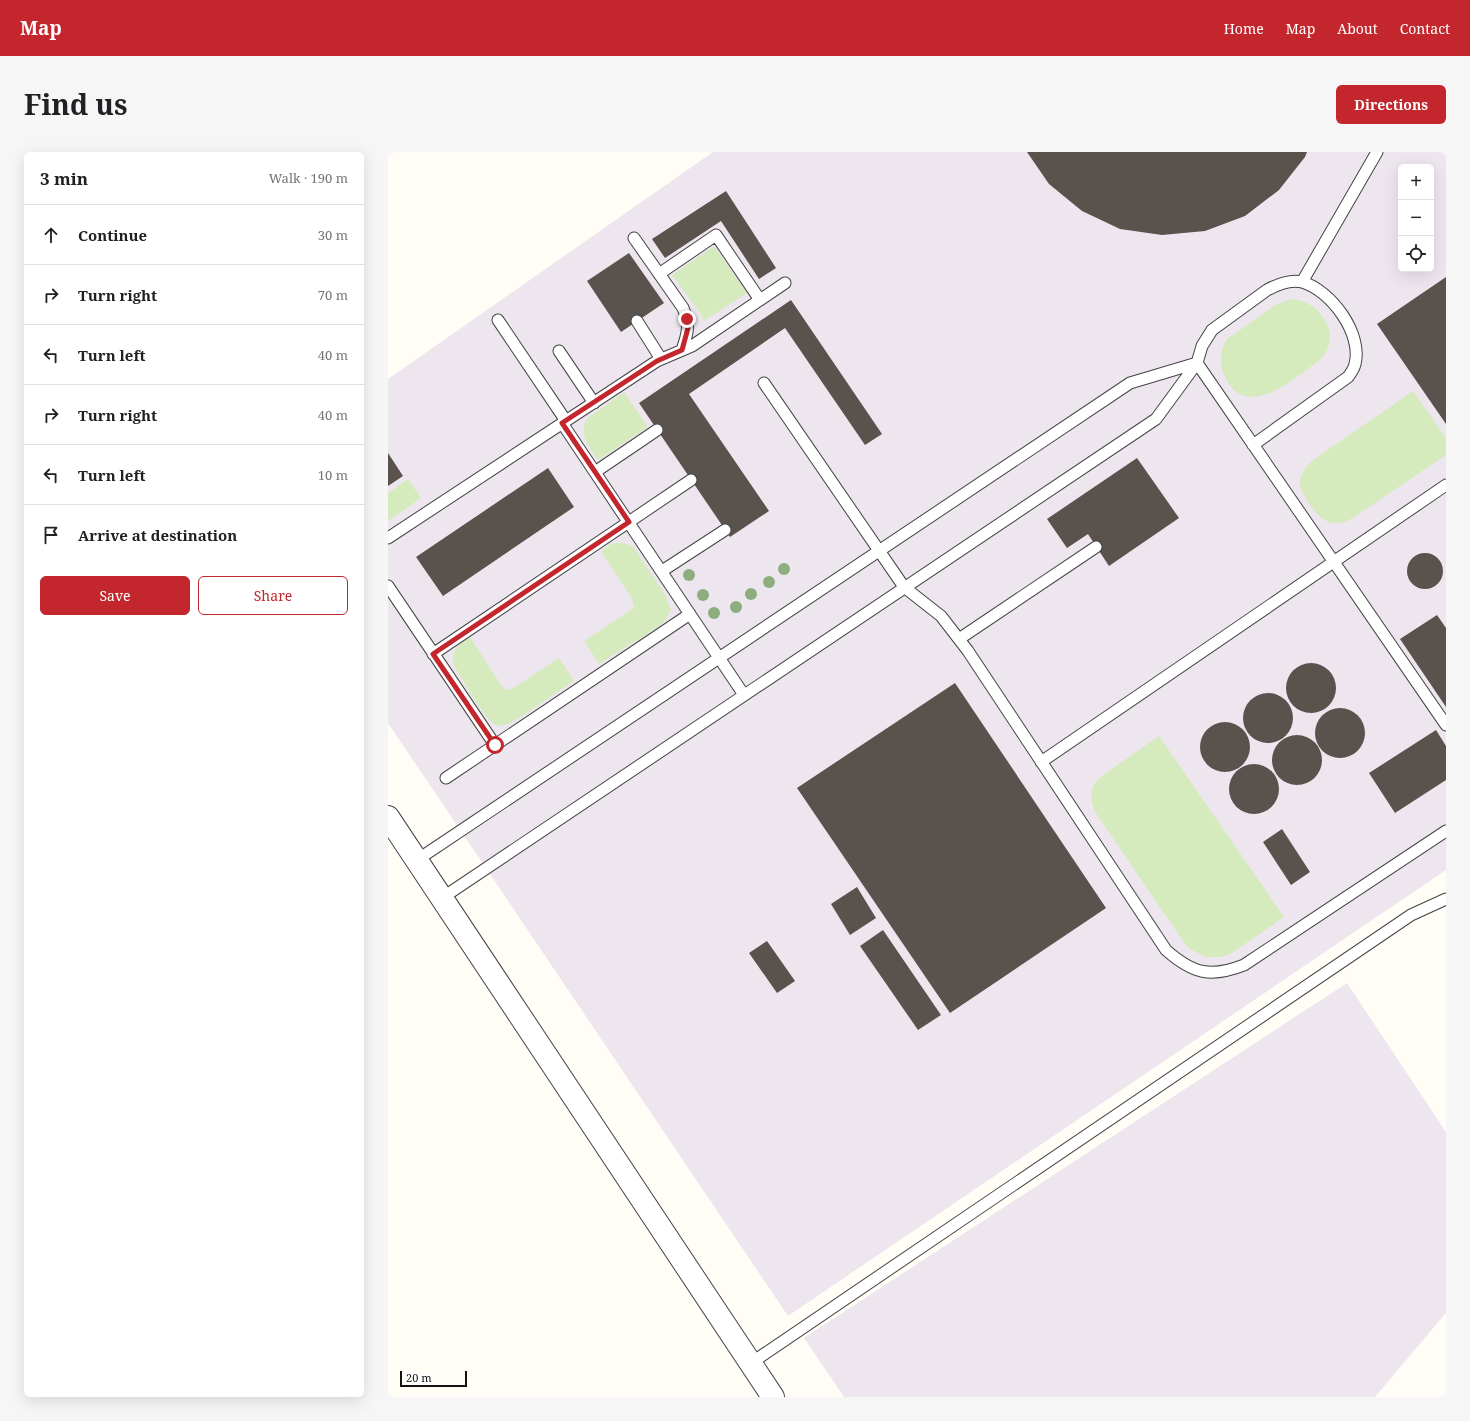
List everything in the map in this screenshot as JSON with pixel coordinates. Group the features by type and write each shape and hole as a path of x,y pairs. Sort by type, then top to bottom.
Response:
{"street":[{"path":"388,817 774,1397"}],"lane":[{"path":"1302,282 1377,152"},
{"path":"659,274 716,236 760,300"},
{"path":"634,238 683,308 687,319 688,328 682,350"},
{"path":"442,898 1156,419 1197,363 1202,346 1212,330 1276,285 1287,282 1302,282 1322,292 1339,309 1345,318 1353,338 1356,363 1348,377 1254,445"},
{"path":"388,538 661,359 698,342 784,283"},
{"path":"498,320 595,472 744,695"},
{"path":"637,321 661,359"},
{"path":"559,351 594,403"},
{"path":"1197,363 1446,725"},
{"path":"417,860 1130,383 1197,363"},
{"path":"764,383 904,587 941,616 959,639 1166,950 1176,959 1190,968 1204,972 1219,972 1244,964 1446,831"},
{"path":"595,472 657,430"},
{"path":"433,654 691,480"},
{"path":"1041,762 1446,485"},
{"path":"662,571 725,530"},
{"path":"959,639 1096,547"},
{"path":"388,586 495,745"},
{"path":"446,778 690,614"},
{"path":"751,1363 1411,915 1446,899"}],"shaded area":[{"path":"713,152 1446,152 1446,870 788,1316 388,723 388,379"},
{"path":"1347,983 1446,1132 1446,1313 1375,1397 844,1397 804,1338"}],"green space":[{"path":"714,246 747,293 704,321 700,313 672,275"},
{"path":"1291,299 1307,303 1322,315 1329,329 1330,337 1326,352 1321,359 1298,376 1271,392 1257,396 1244,396 1233,389 1224,375 1221,366 1221,357 1225,343 1227,339 1275,305"},
{"path":"1413,391 1446,438 1446,455 1353,518 1343,522 1332,523 1321,517 1310,506 1302,492 1300,480 1302,473 1316,458"},
{"path":"624,392 648,427 598,460 588,445 584,435 585,424 588,418"},
{"path":"408,479 421,498 388,521 388,493"},
{"path":"624,543 633,546 666,596 671,610 665,621 658,627 599,664 584,641 634,608 632,599 601,551 609,545"},
{"path":"470,637 501,685 506,690 512,689 559,658 574,681 516,720 504,725 496,725 491,722 479,707 453,664 453,655 455,651 462,642"},
{"path":"1159,736 1284,917 1232,953 1221,957 1206,957 1190,949 1183,941 1093,807 1091,794 1093,786 1099,778"}],"building":[{"path":"1027,152 1307,152 1305,157 1279,190 1245,216 1205,231 1162,235 1120,229 1082,211 1049,184"},
{"path":"726,191 776,268 759,279 721,221 665,258 652,239"},
{"path":"629,253 664,303 621,332 587,281"},
{"path":"1446,277 1446,424 1377,324"},
{"path":"791,300 882,434 865,445 785,328 689,394 769,511 730,537 639,403"},
{"path":"388,453 403,476 388,486"},
{"path":"1137,458 1179,518 1109,566 1088,534 1067,548 1047,519"},
{"path":"548,468 574,507 443,596 416,557"},
{"path":"1425,553 1438,558 1443,571 1438,584 1425,589 1412,584 1407,571 1412,558"},
{"path":"1437,615 1446,628 1446,707 1400,639"},
{"path":"1311,663 1320,665 1331,674 1336,688 1334,697 1325,708 1311,713 1302,711 1291,702 1286,688 1288,679 1297,668"},
{"path":"955,683 1106,908 950,1013 797,788"},
{"path":"1268,693 1282,697 1289,704 1293,718 1289,732 1282,739 1268,743 1254,739 1247,732 1243,718 1247,704 1254,697"},
{"path":"1340,708 1349,710 1360,719 1365,733 1363,742 1354,753 1340,758 1331,756 1320,747 1315,733 1317,724 1326,713"},
{"path":"1225,722 1234,724 1245,733 1250,747 1248,756 1239,767 1225,772 1216,770 1205,761 1200,747 1202,738 1211,727"},
{"path":"1436,730 1446,746 1446,780 1395,813 1369,773"},
{"path":"1297,735 1311,739 1318,746 1322,760 1318,774 1311,781 1297,785 1283,781 1276,774 1272,760 1276,746 1283,739"},
{"path":"1254,764 1263,766 1274,775 1279,789 1277,798 1268,809 1254,814 1245,812 1234,803 1229,789 1231,780 1240,769"},
{"path":"1282,829 1310,872 1291,885 1263,842"},
{"path":"857,887 876,918 850,935 831,904"},
{"path":"883,930 941,1015 918,1030 860,946"},
{"path":"767,941 795,981 777,993 749,953"}],"route":[{"path":"495,745 433,654 629,522 562,423 657,361 682,350 688,328 687,319"}]}
